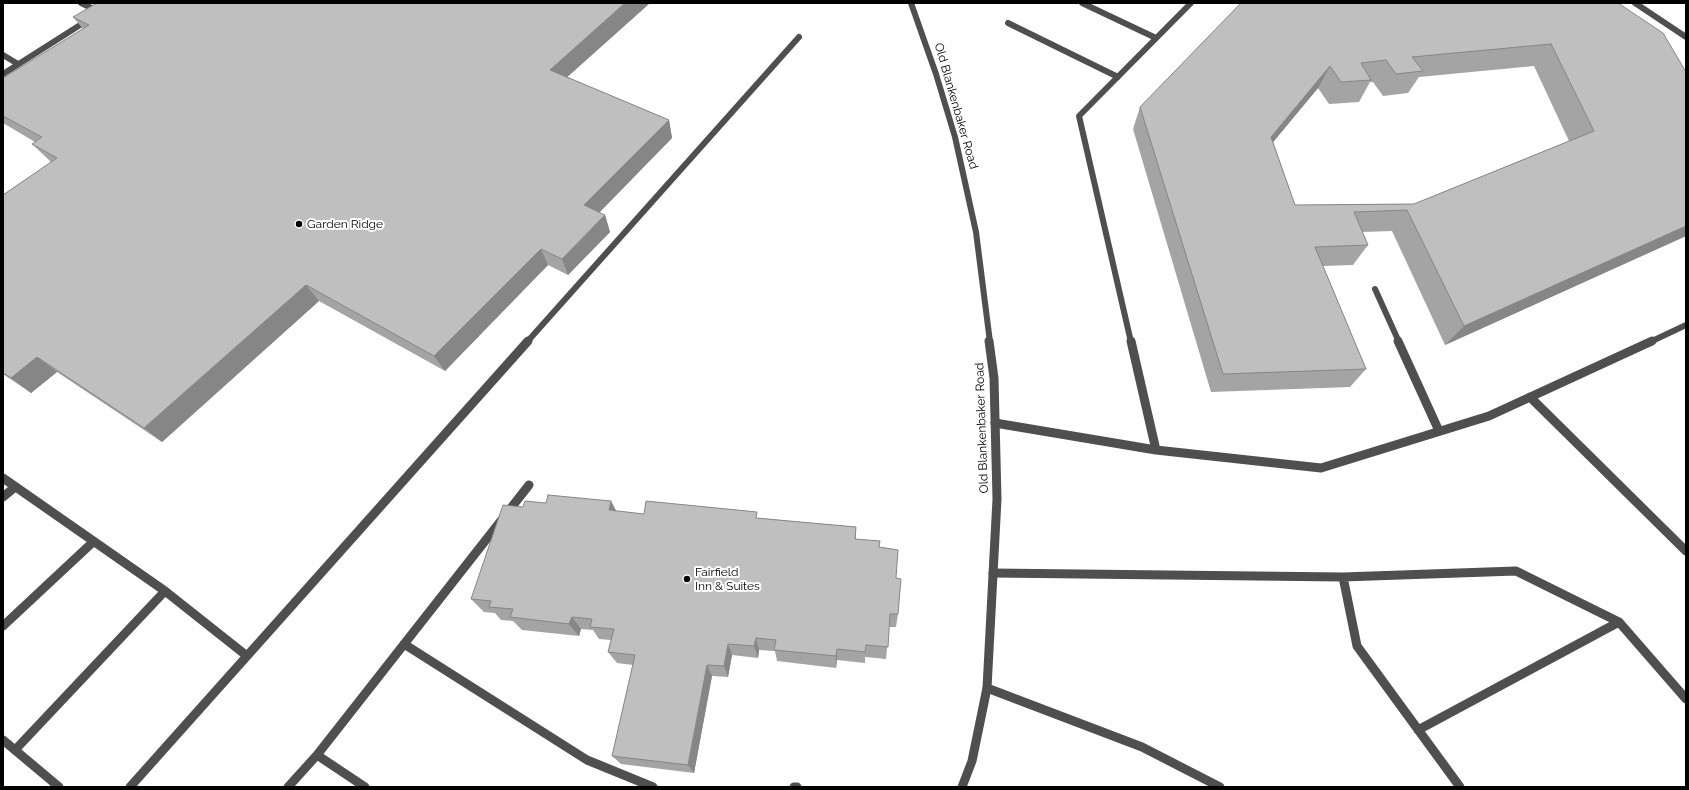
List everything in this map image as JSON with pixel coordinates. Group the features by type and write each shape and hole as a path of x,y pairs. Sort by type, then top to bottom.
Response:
{"street":[{"path":"3,74 103,11 81,3"},
{"name":"Old Blankenbaker Road","path":"911,3 936,74 955,137 976,232 994,378 997,499 987,688 972,761 962,787"},
{"path":"1082,3 1156,38"},
{"path":"1156,450 1079,116 1191,3"},
{"path":"1636,3 1686,37"},
{"path":"1008,23 1118,77"},
{"path":"130,787 799,37"},
{"path":"3,55 18,64"},
{"path":"1375,289 1439,431"},
{"path":"995,423 1156,450 1321,468 1489,416 1686,325"},
{"path":"1530,397 1686,551"},
{"path":"3,478 165,591 247,656"},
{"path":"288,787 317,755 529,485"},
{"path":"3,497 15,486"},
{"path":"3,626 93,542"},
{"path":"993,573 1343,578 1516,571 1620,622 1686,699"},
{"path":"1343,578 1357,646 1460,787"},
{"path":"15,750 165,591"},
{"path":"1418,730 1620,622"},
{"path":"404,644 587,760 653,787"},
{"path":"987,688 1142,747 1220,787"},
{"path":"3,740 59,787"},
{"path":"317,755 366,787"},
{"path":"794,787 798,787"}],"building":[{"name":"Garden Ridge","path":"97,3 625,3 550,70 669,120 584,205 605,215 562,259 541,249 434,356 306,285 144,428 37,357 11,378 3,373 3,195 57,158 32,144 42,137 3,116 3,78 89,25 73,17"},
{"path":"1241,3 1618,3 1663,33 1686,72 1686,226 1464,326 1407,210 1354,212 1368,245 1315,247 1366,369 1223,374 1140,107","holes":["1551,44 1594,131 1414,204 1295,205 1271,137 1330,66 1341,82 1371,80 1361,63 1386,60 1396,74 1423,71 1412,57"]},
{"path":"548,495 611,501 609,510 644,514 646,501 757,512 756,518 856,527 855,539 880,541 879,547 898,550 896,578 901,579 898,614 890,614 888,647 866,645 865,652 837,649 836,656 774,650 776,640 756,638 754,646 728,644 724,666 707,665 688,765 612,756 635,655 608,652 614,629 590,627 592,619 572,617 569,624 510,617 513,609 489,607 491,601 471,599 503,505 523,507 525,501 546,503"}],"place":[{"name":"Garden Ridge","path":"299,224"},
{"name":"Fairfield Inn & Suites","path":"687,579"}]}
